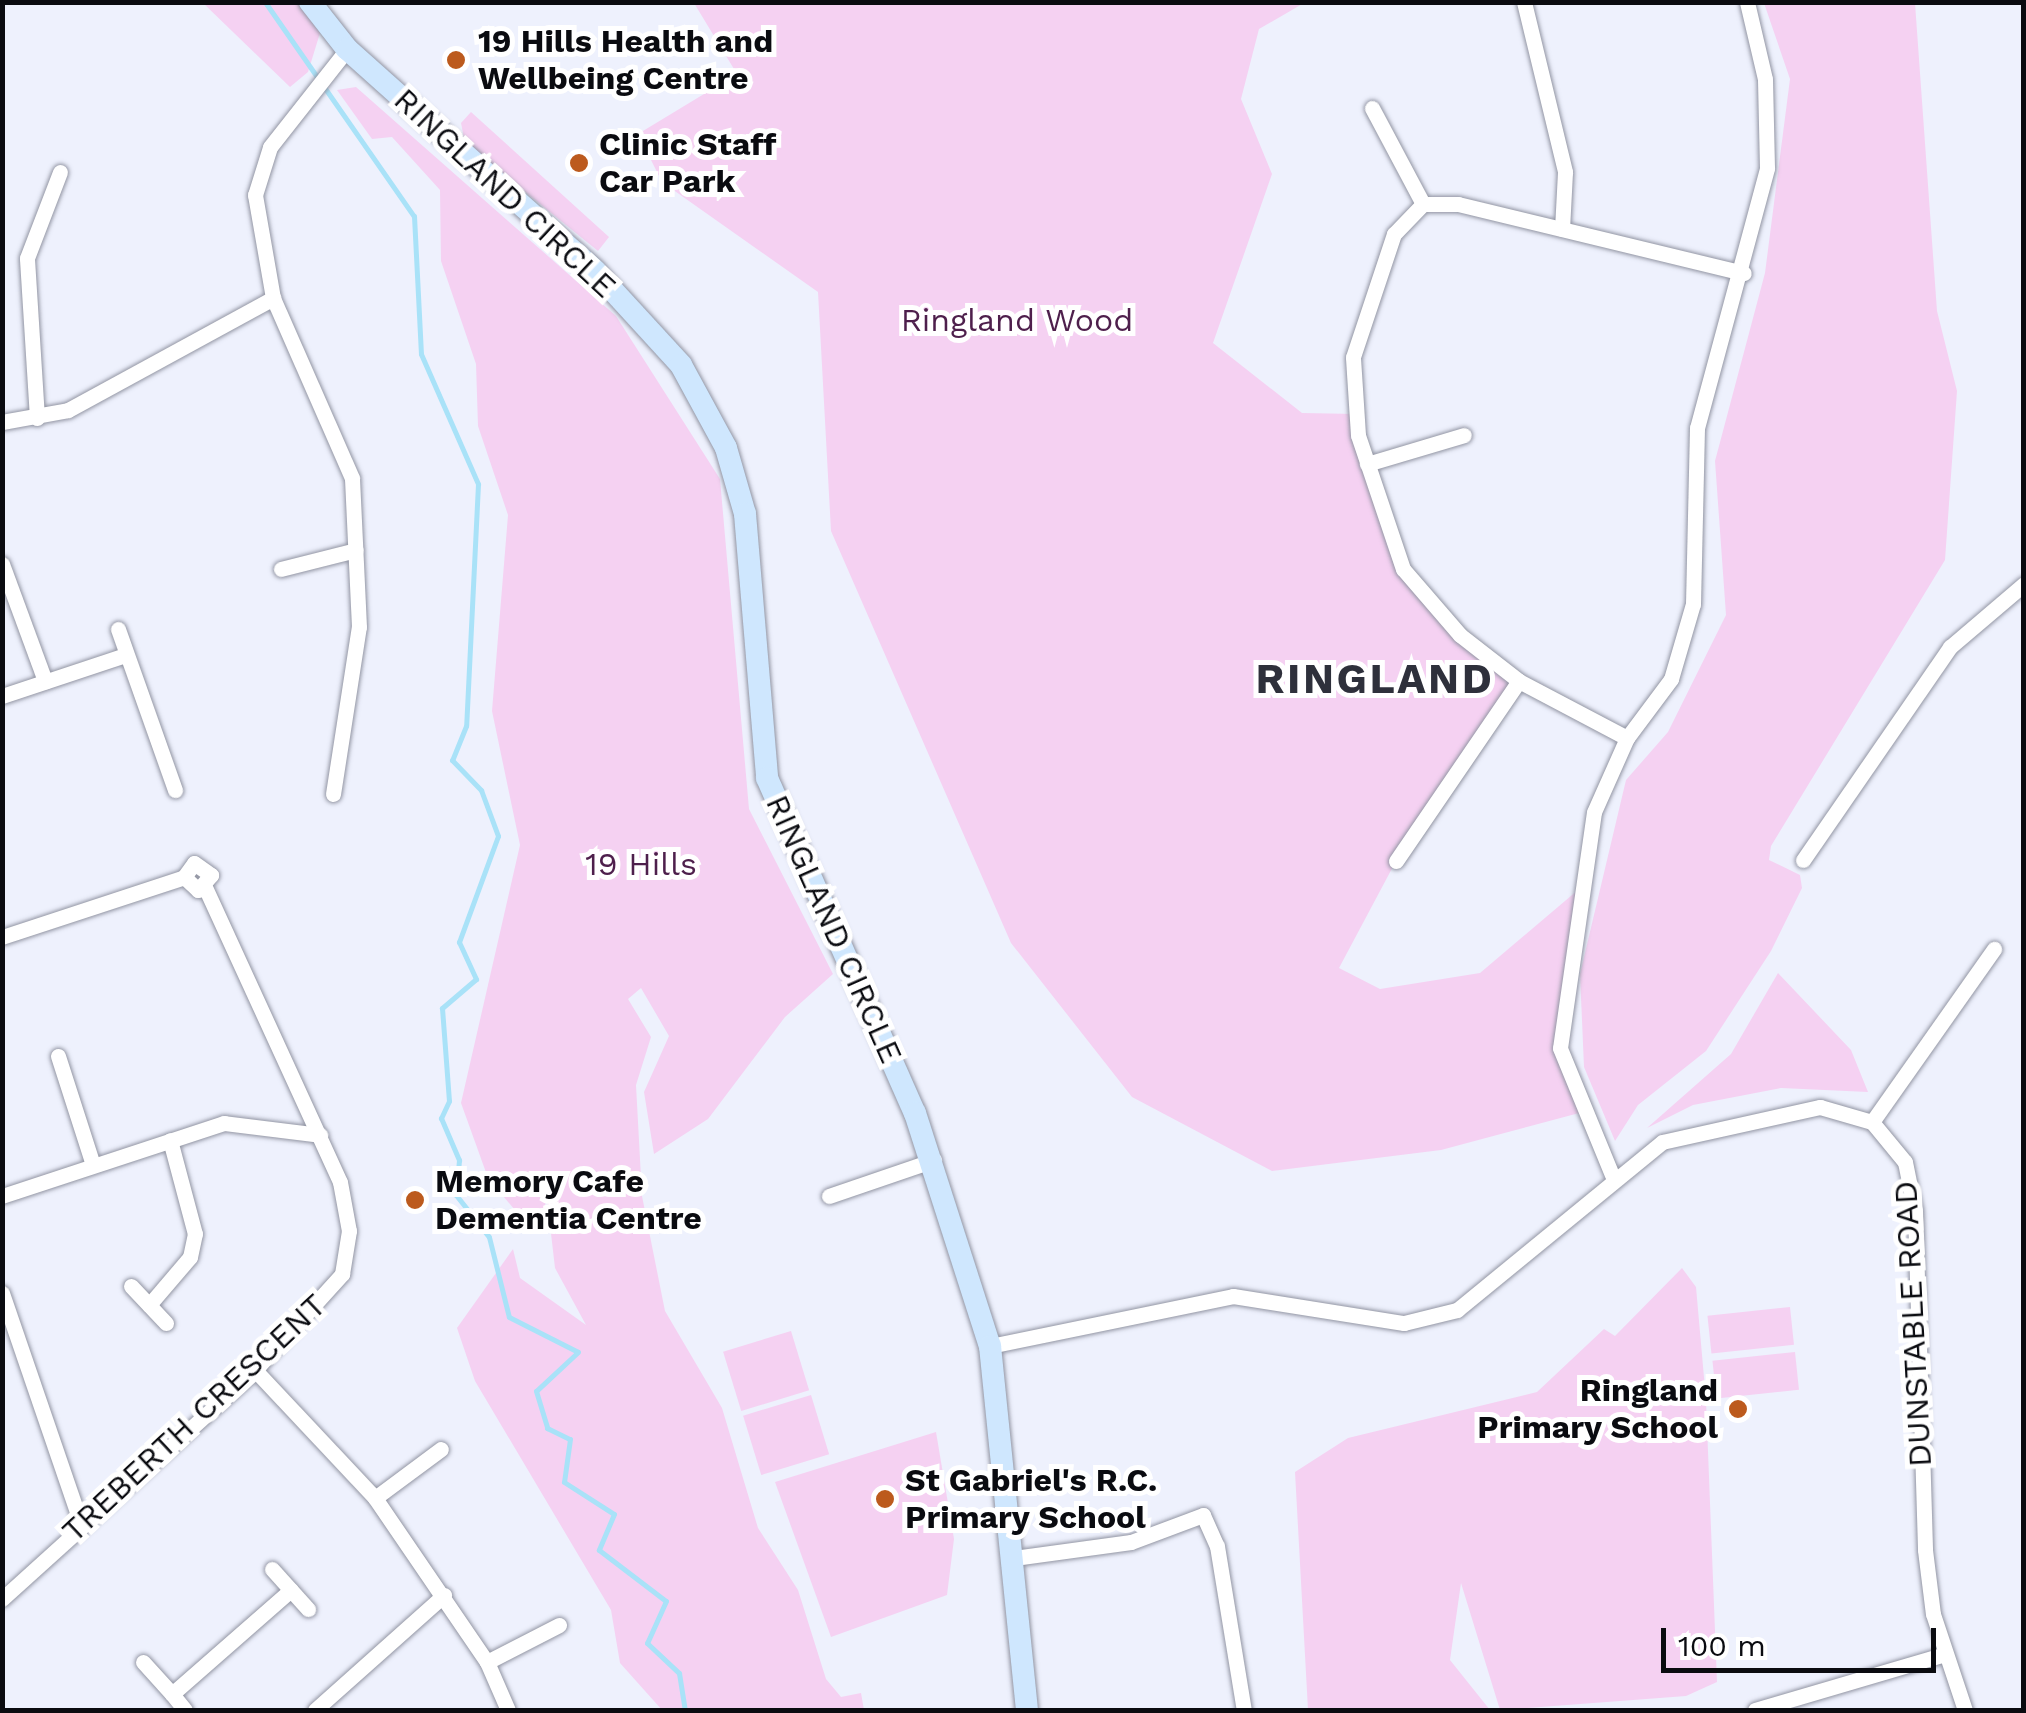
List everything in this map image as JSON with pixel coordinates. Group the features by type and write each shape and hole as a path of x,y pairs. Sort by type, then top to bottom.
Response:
{"street":[{"name":"RINGLAND CIRCLE","path":"310,2 347,48 595,272 680,365 726,448 746,514 767,778 934,1160 990,1346 1027,1710"},
{"path":"1524,2 1565,172 1562,229"},
{"path":"1612,1175 1560,1048 1594,812 1627,738 1672,678 1693,604 1697,428 1744,273 1767,168 1765,79 1747,2"},
{"path":"332,794 359,627 352,478 273,298 256,240 270,147 347,48"},
{"path":"1372,108 1423,204"},
{"path":"37,418 27,258 60,172"},
{"path":"1423,204 1562,229 1744,273"},
{"path":"1423,204 1394,234 1354,357 1367,464 1403,569 1460,635 1520,681 1627,738"},
{"path":"2,422 37,418 100,395 273,298"},
{"path":"1367,464 1464,435"},
{"path":"282,569 356,550"},
{"path":"2,564 19,619 46,680"},
{"path":"1804,860 1950,647 2024,584"},
{"path":"2,624 19,619"},
{"path":"118,629 175,790"},
{"path":"2,696 125,654"},
{"path":"1396,861 1520,681"},
{"path":"2,938 184,877 203,863 211,875 205,888 184,877"},
{"name":"TREBERTH CRESCENT","path":"2,1599 254,1370 342,1274 346,1207 320,1135 205,888"},
{"path":"990,1346 1233,1296 1404,1323 1457,1310 1612,1175 1688,1130 1820,1107 1872,1122 1994,949"},
{"path":"58,1056 93,1166"},
{"name":"DUNSTABLE ROAD","path":"1872,1122 1905,1162 1914,1211 1924,1532 1944,1654 1965,1710"},
{"path":"2,1196 224,1123 320,1135"},
{"path":"150,1306 190,1257 195,1234 170,1140"},
{"path":"829,1196 934,1160"},
{"path":"130,1286 166,1323"},
{"path":"2,1293 81,1524"},
{"path":"254,1370 375,1498 487,1662 508,1710"},
{"path":"375,1498 441,1449"},
{"path":"1014,1558 1131,1542 1203,1514 1218,1546 1244,1710"},
{"path":"272,1569 308,1609"},
{"path":"172,1694 291,1590"},
{"path":"322,1708 444,1595"},
{"path":"487,1662 559,1626"},
{"path":"1756,1710 1944,1654"},
{"path":"143,1662 185,1710"}],"green space":[{"path":"203,3 298,3 320,33 308,72 290,87"},
{"name":"Ringland Wood","path":"694,3 1304,3 1259,29 1241,99 1272,174 1213,343 1302,413 1357,414 1403,569 1460,635 1519,681 1396,861 1339,968 1380,989 1480,973 1585,884 1560,1048 1583,1112 1441,1150 1272,1171 1132,1097 1011,943 831,531 818,292 662,182 638,134 737,74"},
{"path":"1764,3 1915,3 1937,311 1957,391 1945,560 1771,846 1769,860 1800,875 1802,888 1771,951 1706,1051 1638,1105 1615,1141 1584,1067 1580,974 1626,780 1668,732 1726,615 1715,461 1765,273 1790,79"},
{"name":"19 Hills","path":"356,87 616,316 720,479 749,809 833,974 785,1017 708,1119 654,1154 644,1092 669,1036 641,988 628,999 651,1037 636,1085 642,1196 665,1311 722,1408 758,1528 798,1590 826,1679 841,1697 861,1693 864,1710 662,1710 620,1663 611,1610 475,1381 457,1328 513,1249 520,1278 586,1325 555,1268 547,1199 535,1234 488,1178 461,1103 520,845 492,711 508,515 478,426 476,364 441,261 440,190 392,137 372,139 337,90"},
{"path":"471,112 609,237 598,251 465,143 461,123"},
{"path":"1778,973 1851,1050 1868,1092 1781,1088 1693,1105 1647,1128 1731,1054"},
{"path":"1682,1268 1696,1287 1706,1400 1717,1682 1686,1696 1500,1710 1461,1583 1450,1660 1490,1710 1308,1710 1295,1472 1348,1438 1537,1392 1604,1329 1615,1336"},
{"path":"1790,1307 1794,1345 1711,1353 1707,1316"},
{"path":"791,1331 809,1390 741,1411 723,1352"},
{"path":"1795,1352 1799,1390 1716,1398 1712,1361"},
{"path":"811,1395 829,1454 761,1475 743,1416"},
{"path":"936,1432 954,1539 947,1595 831,1637 775,1482"}],"waterway":[{"path":"265,2 414,216 421,354 478,484 466,726 452,760 481,790 498,836 459,942 476,979 442,1008 449,1101 441,1118 459,1160 456,1195 489,1237 509,1317 578,1352 536,1391 547,1428 570,1439 564,1482 614,1514 599,1550 666,1601 647,1643 679,1673 685,1710"}],"place":[{"name":"19 Hills Health and Wellbeing Centre","path":"456,60"},
{"name":"Clinic Staff Car Park","path":"579,163"},
{"name":"Memory Cafe Dementia Centre","path":"415,1200"},
{"name":"Ringland Primary School","path":"1738,1409"},
{"name":"St Gabriel's R.C. Primary School","path":"885,1499"}],"district":[{"name":"RINGLAND","path":"1375,679"}]}
